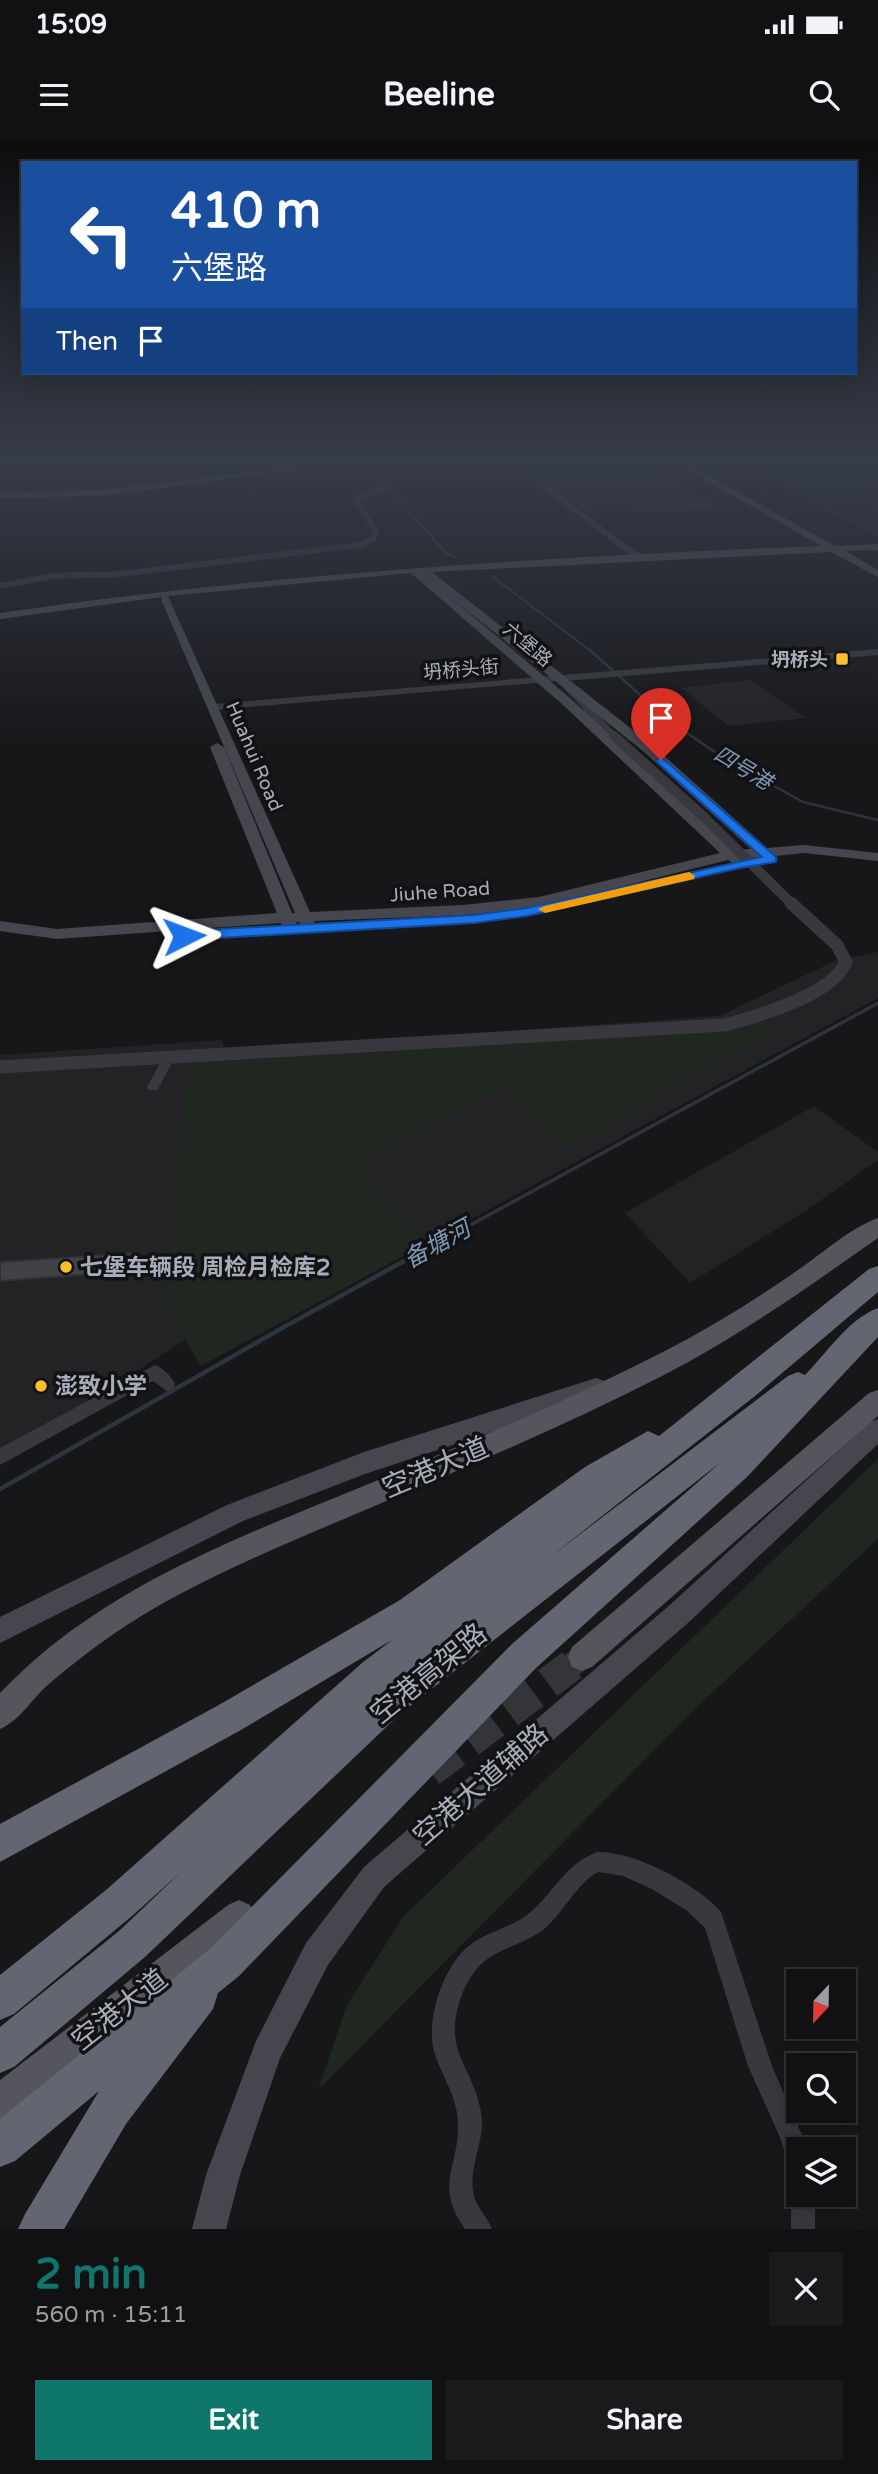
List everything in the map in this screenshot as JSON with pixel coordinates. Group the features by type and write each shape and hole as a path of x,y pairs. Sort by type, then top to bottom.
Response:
{"highway":[{"name":"空港高架路","path":"0,2000 119,1903 374,1675 745,1387 878,1277"},
{"name":"空港高架路","path":"0,2053 131,1944 389,1701 869,1329"},
{"path":"0,2146 225,1962 524,1657 737,1467 869,1329"},
{"path":"0,1844 229,1718 411,1611 596,1477 745,1387"},
{"path":"40,2229 111,2109 225,1962"}],"main road":[{"name":"空港大道","path":"0,1714 21,1689 87,1635 167,1586 279,1533 542,1421 656,1367 713,1337 878,1227"},
{"path":"582,1657 878,1401"},
{"name":"空港大道","path":"0,2102 239,1916"}],"street":[{"path":"0,622 323,581 675,555"},
{"path":"0,616 234,584 796,555"},
{"path":"852,555 878,574"},
{"path":"873,556 878,563"},
{"name":"六堡路","path":"420,573 558,679 586,696 768,856"},
{"name":"六堡路","path":"420,573 566,701 736,860"},
{"name":"Huahui Road","path":"162,600 213,707 307,923"},
{"name":"Huahui Road","path":"162,600 289,924"},
{"name":"坍桥头街","path":"213,707 878,652"},
{"path":"0,1067 725,1025 741,1022 817,990 842,973 846,962 837,945 760,875 704,817 614,736 558,679"},
{"path":"566,701 614,736"},
{"name":"Jiuhe Road","path":"0,926 57,933 474,919 527,912 736,860 815,850 878,857"},
{"name":"Jiuhe Road","path":"768,856 878,866"},
{"name":"Jiuhe Road","path":"0,936 31,942 59,943 289,924"},
{"path":"153,1087 169,1057"},
{"path":"0,1630 235,1513 364,1463 656,1367"},
{"path":"0,1457 155,1372 167,1384"},
{"name":"空港大道辅路","path":"209,2229 223,2175 267,2052 317,1954 374,1877 681,1613 878,1429"},
{"path":"480,2229 464,2210 460,2189 470,2124 463,2098 445,2055 443,2027 449,1998 463,1970 479,1951 519,1934 539,1919 579,1874 598,1862 614,1862 665,1884 712,1918 770,2094 793,2137"},
{"path":"803,2207 803,2229"}],"shaded area":[{"path":"750,680 806,718 728,726 682,688"},
{"path":"878,952 878,998 201,1366 185,1340 0,1460 0,1055 222,1040 224,1051 719,1016 837,960"},
{"path":"752,1013 776,1031 630,1110 635,1115 590,1140 585,1135 561,1148 501,1089 367,1159 371,1186 426,1243 201,1366 165,1298 187,1062 353,1056"},
{"path":"814,1106 878,1152 878,1160 807,1210 690,1283 625,1213"},
{"path":"878,1459 878,1539 703,1701 318,2090 347,2005 403,1917"}],"building":[{"name":"七堡车辆段 周检月检库2","path":"134,1253 131,1271 0,1281 0,1262"}],"waterway":[{"path":"0,586 53,576 120,574 273,555"},
{"name":"四号港","path":"493,577 592,652"},
{"name":"四号港","path":"590,650 668,720 725,759 803,802 878,820"},
{"name":"备塘河","path":"452,1235 878,1003"},
{"name":"备塘河","path":"0,1489 455,1233"}],"tunnel":[{"path":"569,1667 582,1657"},
{"path":"430,1771 572,1665"}],"slow traffic":[{"path":"545,909 689,876"}],"place":[{"name":"坍桥头","path":"842,659"},
{"name":"七堡车辆段 周检月检库2","path":"66,1267"},
{"name":"澎致小学","path":"41,1386"}],"route":[{"path":"184,936 474,919 554,908 740,864 771,860 661,760"}]}
